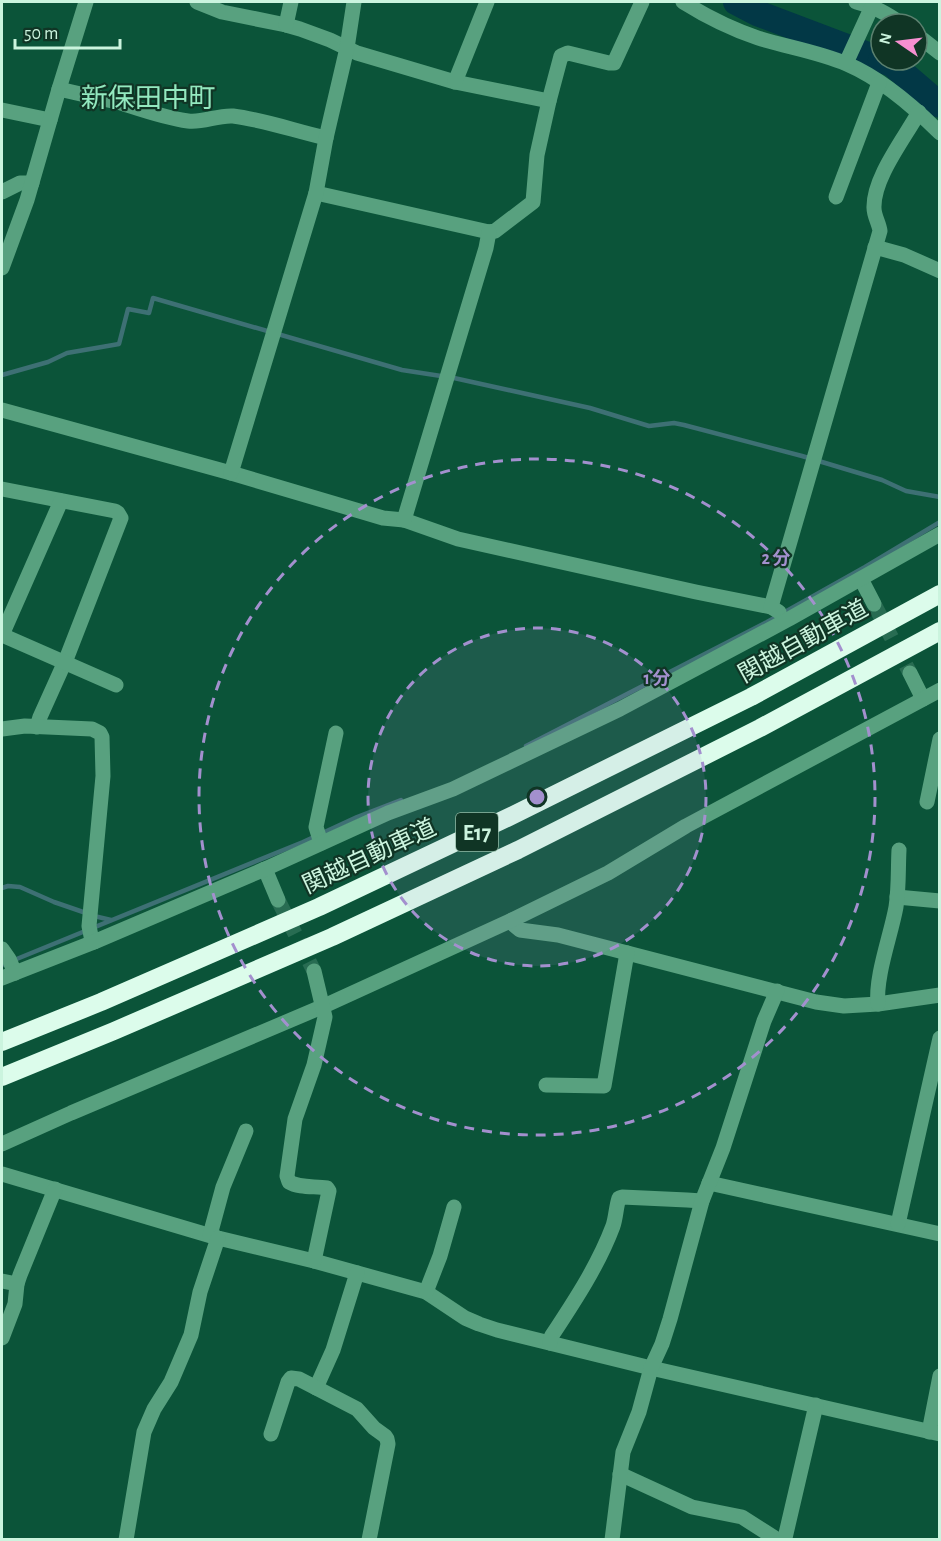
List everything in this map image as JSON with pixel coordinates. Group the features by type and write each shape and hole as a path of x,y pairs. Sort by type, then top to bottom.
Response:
{"highway":[{"name":"関越自動車道","path":"2,1042 101,1002 319,907 507,818 751,697 939,594"},
{"name":"E17","path":"2,1077 321,942 518,850 760,728 939,631"}],"street":[{"path":"2,268 32,183 86,2"},
{"path":"197,2 222,12 286,25 330,40 357,53 455,82 549,101"},
{"path":"286,25 291,2"},
{"path":"231,473 316,193 347,48 354,2"},
{"path":"455,82 487,2"},
{"path":"316,193 489,232 495,231 533,202 535,167 561,56 568,53 614,63 642,2"},
{"path":"683,2 707,17 734,29 847,61 905,100 939,133"},
{"path":"847,61 872,6 856,2"},
{"path":"836,197 879,83"},
{"path":"59,89 186,120 200,121 219,116 234,116 267,122 326,138"},
{"path":"2,110 50,120"},
{"path":"771,607 880,231 874,203 881,177 919,112"},
{"path":"2,192 20,183 32,183"},
{"path":"404,520 489,232"},
{"path":"875,248 904,255 939,271"},
{"path":"2,410 231,473 383,518 404,520 458,539 771,607 789,619"},
{"path":"2,489 115,511 121,518 37,727"},
{"path":"61,501 2,635 116,685"},
{"path":"2,949 9,959 8,976 265,870 388,813 453,789 620,709 789,619 939,534"},
{"path":"861,579 874,604"},
{"path":"910,673 923,699"},
{"path":"2,1144 81,1108 324,1006 512,920 608,873 686,826 939,690"},
{"path":"2,729 37,727 92,729 100,733 102,737 103,776 89,926 94,942"},
{"path":"321,843 316,827 336,733"},
{"path":"927,802 939,739"},
{"path":"878,1004 881,972 897,897 899,850"},
{"path":"265,870 278,900"},
{"path":"897,897 939,901"},
{"path":"512,920 520,930 558,935 816,1002 844,1006 878,1004 939,995"},
{"path":"546,1085 604,1086 627,953"},
{"path":"314,971 326,1017 314,1065 295,1119 287,1176 288,1182 292,1185 327,1188 329,1191 314,1261"},
{"path":"612,1539 623,1452 670,1319 702,1201 723,1148 764,1021 777,991"},
{"path":"898,1224 939,1038"},
{"path":"126,1539 144,1432 154,1409 171,1382 190,1335 214,1236 223,1187 246,1131"},
{"path":"2,1174 214,1236 426,1292 465,1318 479,1324 651,1368 934,1433 939,1376"},
{"path":"709,1183 939,1234"},
{"path":"2,1338 15,1304 17,1284 55,1189"},
{"path":"550,1343 551,1337 580,1291 613,1227 619,1198 702,1201"},
{"path":"426,1292 440,1257 454,1208"},
{"path":"316,1388 333,1350 357,1274"},
{"path":"2,1281 17,1284"},
{"path":"271,1434 289,1379 295,1378 357,1409 387,1439 388,1444 369,1539"},
{"path":"620,1474 692,1507 742,1517 780,1539 785,1538 816,1405"}],"waterway":[{"path":"736,2 757,13 869,55"},
{"path":"901,72 940,105"},
{"path":"2,375 48,362 67,353 119,344 128,309 149,313 153,298 402,370 454,378 590,408 649,426 674,423 684,425 802,456 882,480 906,491 940,497"},
{"path":"526,746 767,622 940,522"},
{"path":"2,965 401,800"},
{"path":"2,888 20,887 86,913"},
{"path":"94,916 111,920"}],"tunnel":[{"path":"874,604 910,673"},
{"path":"278,900 314,971"}],"district":[{"name":"新保田中町","path":"148,98"}]}
